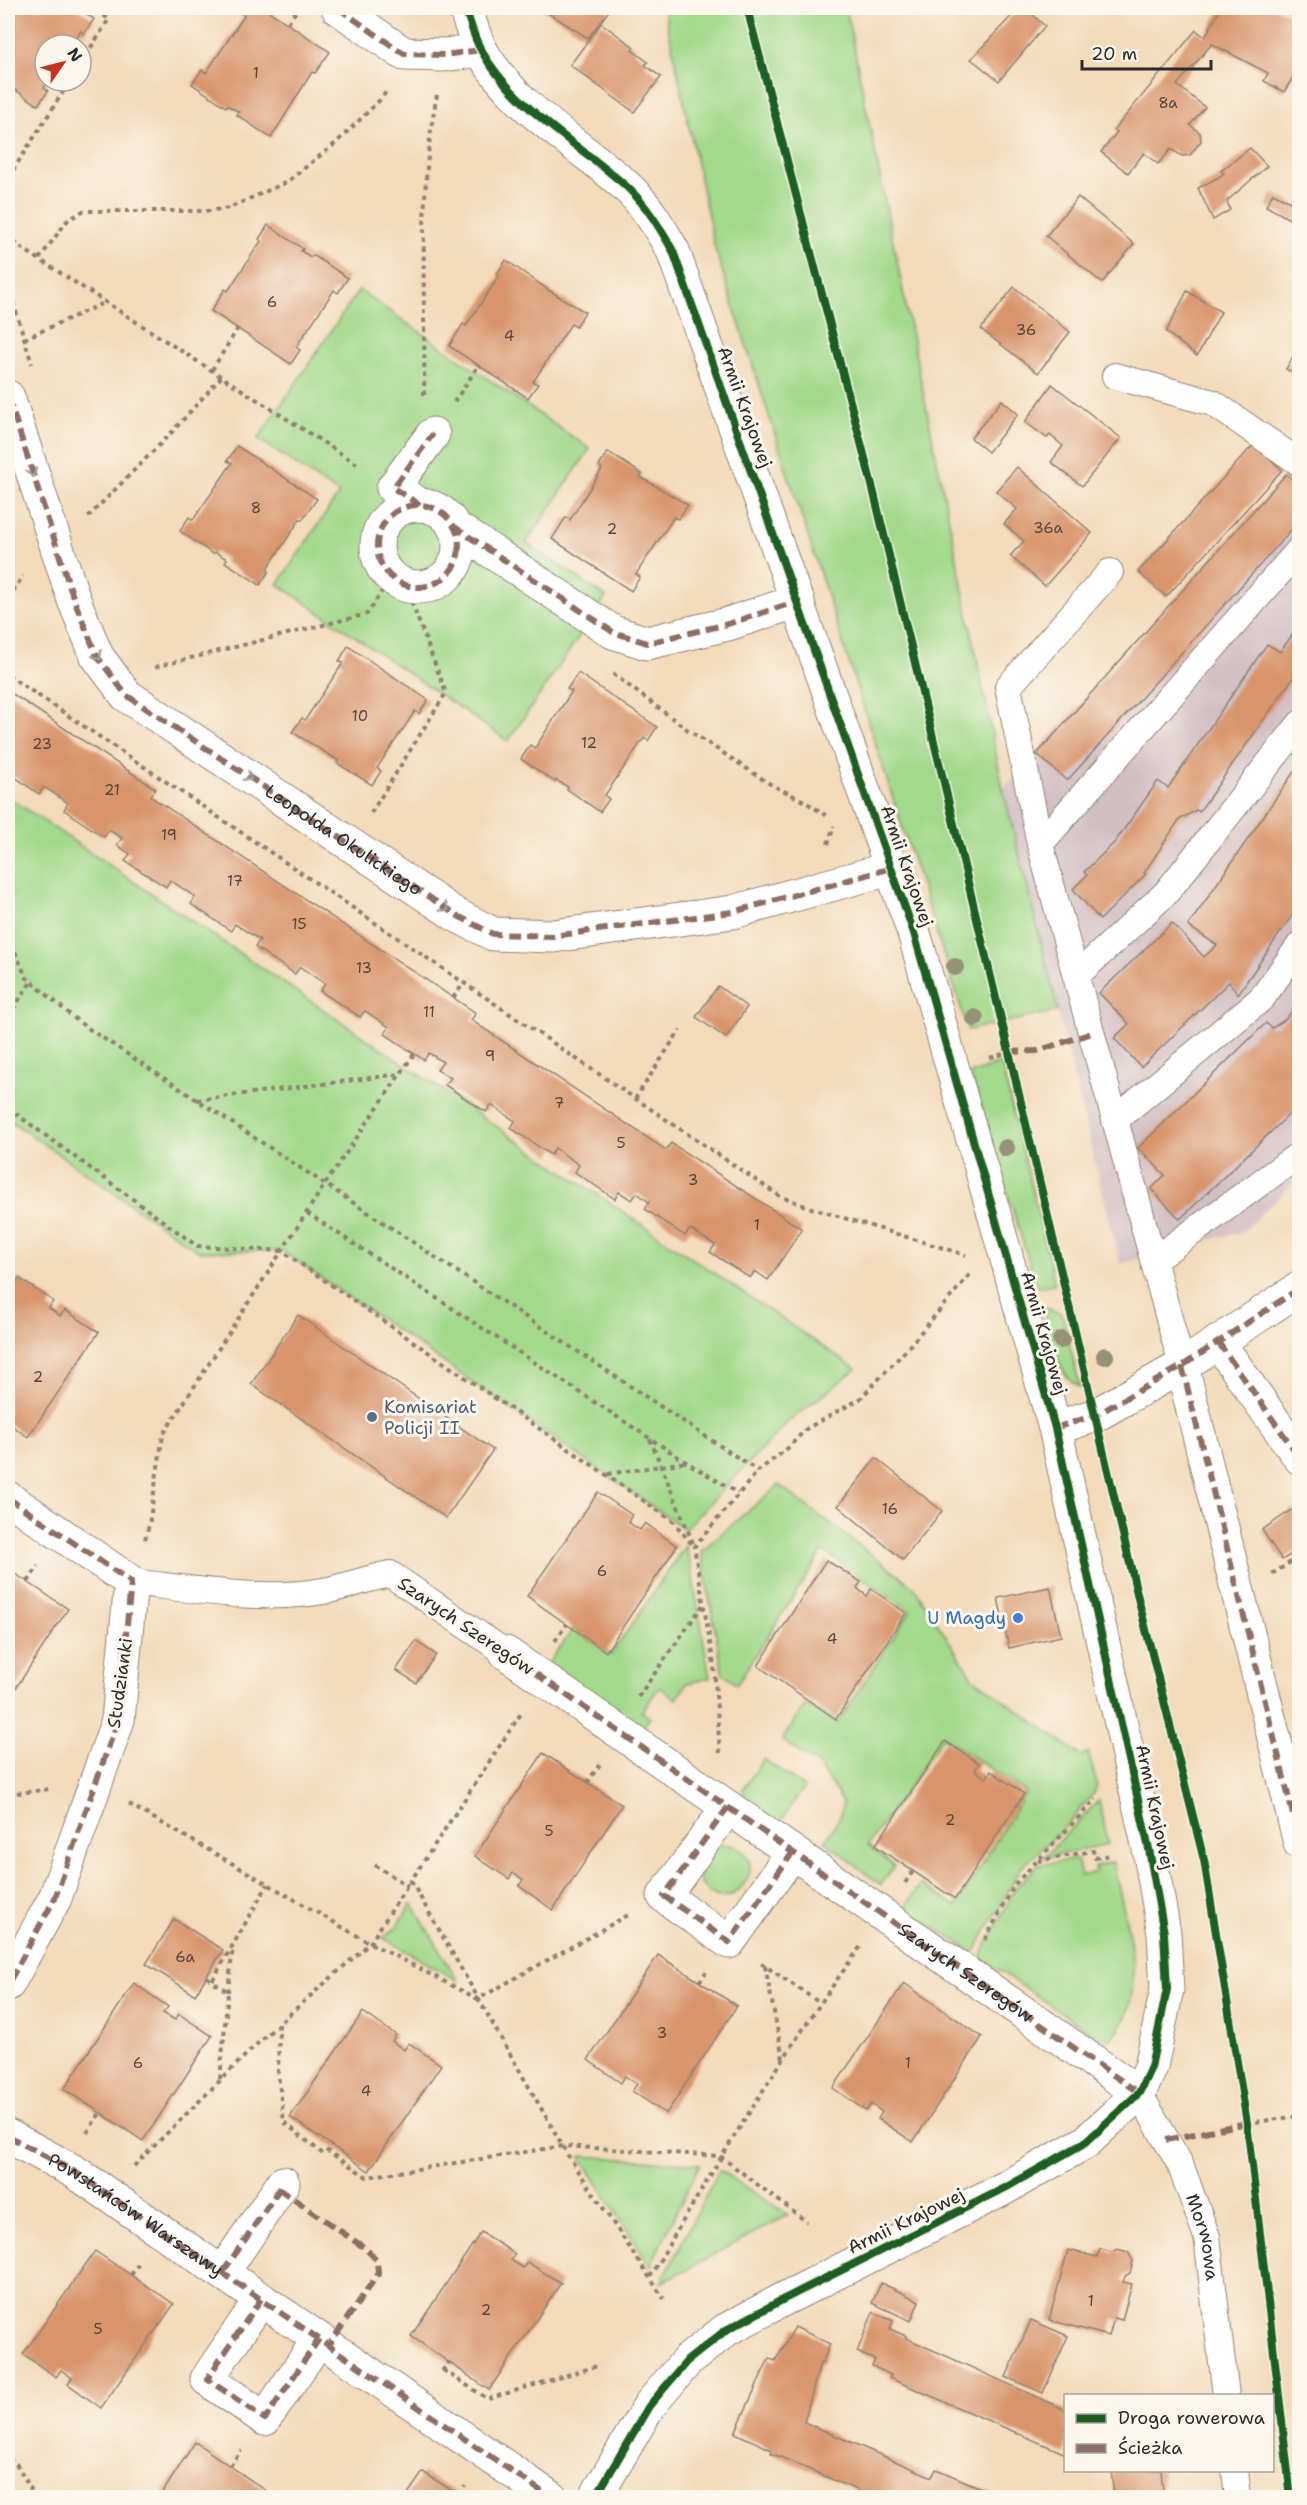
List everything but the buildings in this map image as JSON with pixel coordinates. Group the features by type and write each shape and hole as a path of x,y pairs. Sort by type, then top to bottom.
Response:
{"street":[{"path":"338,8 404,54 444,55 481,50"},
{"name":"Armii Krajowej","path":"465,8 481,50 506,84 531,108 628,189 652,216 674,251 914,933 1055,1428 1149,1849 1164,1933 1167,1989 1151,2067 1139,2093 1086,2142 1005,2188 794,2293 726,2330 687,2361 649,2406 595,2498"},
{"name":"Leopolda Okulickiego","path":"8,397 74,600 97,656 126,695 456,915 493,934 553,936 733,912 892,868"},
{"path":"420,505 393,488 428,441"},
{"path":"453,525 459,538 459,552 455,565 447,576 435,584 421,588 398,581 379,559 377,546 379,533 385,521 407,506 420,505 433,508 444,515 453,525 613,632 647,643 728,624 798,601"},
{"path":"1055,1428 1096,1415 1182,1366 1299,1287"},
{"path":"1218,1342 1299,1458"},
{"path":"1182,1366 1299,1843"},
{"path":"8,1498 131,1582"},
{"name":"Studzianki","path":"8,1984 55,1898 118,1720 131,1582"},
{"name":"Szarych Szeregów","path":"506,1653 1139,2093"},
{"path":"726,1806 664,1896 729,1942 793,1852"},
{"name":"Powstańców Warszawy","path":"8,2136 42,2152 106,2193 551,2498"},
{"path":"223,2272 283,2183"},
{"path":"261,2299 207,2379 265,2419 319,2339"}],"lane":[{"path":"1115,376 1213,403 1299,463"},
{"path":"1040,844 1299,549"},
{"path":"1110,572 1008,687 1040,844 1182,1366"},
{"path":"1076,976 1166,893 1299,724"},
{"path":"1115,1120 1262,998 1299,945"},
{"path":"1154,1260 1299,1154"},
{"name":"Szarych Szeregów","path":"131,1582 250,1595 324,1591 390,1574 506,1653"},
{"name":"Morwowa","path":"1139,2093 1180,2164 1207,2237 1226,2394"},
{"path":"1235,2472 1238,2498"}],"path":[{"path":"92,8 109,19 93,44"},
{"path":"288,23 299,8"},
{"path":"39,259 67,221 82,211 208,211 229,208 287,182 336,143 383,97 404,54"},
{"path":"428,441 423,255 429,135 437,91"},
{"path":"8,178 62,93"},
{"path":"8,234 20,247 393,488"},
{"path":"8,285 34,372"},
{"path":"24,339 106,302"},
{"path":"212,370 238,328"},
{"path":"81,525 173,431 222,376"},
{"path":"146,669 367,614 398,581 446,693 370,814"},
{"path":"635,639 612,675 770,784 804,801 835,821 823,851"},
{"path":"8,675 778,1195 808,1207 974,1258"},
{"path":"8,936 26,977 80,1023 758,1471"},
{"path":"8,1017 31,982"},
{"path":"453,998 464,983"},
{"path":"635,1099 680,1030"},
{"path":"995,1056 1010,1052"},
{"path":"131,1582 149,1525 163,1436 325,1184 414,1054"},
{"path":"196,1100 401,1074"},
{"path":"8,1108 197,1246 282,1251 608,1474 673,1521 694,1547"},
{"path":"307,1213 686,1462 738,1493"},
{"path":"694,1547 758,1471 788,1448 806,1429 860,1399 906,1350 977,1266"},
{"path":"650,1438 694,1547 714,1666 726,1806"},
{"path":"608,1474 686,1462"},
{"path":"615,1729 704,1604"},
{"path":"106,2193 279,2023 370,1943 535,1693 533,1672 567,1624"},
{"path":"95,1784 370,1943 478,1999"},
{"path":"968,1974 1015,1884 1082,1816 1099,1795"},
{"path":"1037,1861 1093,1851 1095,1858 1120,1852"},
{"path":"375,1865 409,1884 563,2146 664,2299"},
{"path":"650,2277 720,2156 820,2003 913,1871"},
{"path":"212,1981 268,1884"},
{"path":"478,1999 664,1896"},
{"path":"729,1942 820,2003"},
{"path":"220,2081 234,1943"},
{"path":"765,1965 783,2059"},
{"path":"207,1977 228,1992"},
{"path":"279,2023 278,2074 284,2122 325,2152 367,2177 563,2146 720,2156 807,2222"},
{"path":"1247,2123 1299,2116"},
{"path":"448,2362 443,2370 488,2399 597,2366"},
{"path":"8,2459 17,2465 36,2498"}],"shaded area":[{"path":"1299,460 1299,1178 1243,1231 1120,1264 1003,789"}],"green space":[{"path":"664,8 846,8 1003,789 1058,1011 968,1030 715,249"},
{"path":"359,290 590,449 526,543 606,597 508,741 278,584 339,494 258,439"},
{"path":"8,797 856,1369 788,1422 685,1529 282,1251 198,1251 8,1119"},
{"path":"1001,1063 1055,1284 1037,1287 970,1074"},
{"path":"1043,1307 1062,1314 1080,1387 1071,1380 1058,1362"},
{"path":"779,1485 914,1587 973,1678 1080,1755 1088,1753 1097,1784 1095,1792 1065,1827 1021,1868 974,1953 904,1908 921,1884 956,1906 1026,1792 943,1737 868,1845 894,1866 881,1885 825,1841 840,1817 843,1802 818,1765 782,1740 806,1704 838,1723 910,1611 823,1551 737,1684 723,1674 701,1551"},
{"path":"685,1546 690,1562 710,1678 687,1683 677,1699 659,1687 642,1712 650,1718 644,1726 624,1723 545,1668 573,1629 611,1655"},
{"path":"764,1759 804,1787 779,1824 744,1799 743,1789"},
{"path":"1099,1800 1108,1844 1043,1858"},
{"path":"722,1844 741,1850 749,1860 749,1873 743,1885 733,1894 721,1897 709,1892 698,1876 713,1846"},
{"path":"1077,1859 1081,1876 1096,1872 1095,1867 1113,1862 1128,1930 1133,1979 1130,2002 1123,2023 1110,2040 1100,2038 980,1958 1016,1887 1038,1865"},
{"path":"412,1903 458,1981 383,1938 397,1927"},
{"path":"580,2156 700,2164 650,2266"},
{"path":"719,2170 788,2215 661,2283"}],"marked path":[{"path":"338,8 404,54 444,55 481,50"},
{"path":"8,397 74,600 97,656 126,695 456,915 493,934 553,936 733,912 892,868"},
{"path":"420,505 393,488 433,434"},
{"path":"418,505 434,508 447,517 456,530 459,546 456,562 447,575 434,584 418,587 402,584 389,575 380,562 377,546 380,530 389,517 402,508 418,505"},
{"path":"453,526 613,632 647,643 728,624 798,601"},
{"path":"1009,1052 1037,1051 1092,1033"},
{"path":"1055,1428 1096,1415 1182,1366 1300,1288"},
{"path":"1218,1342 1300,1458"},
{"path":"1182,1366 1300,1843"},
{"path":"8,1498 131,1582 118,1720 55,1898 8,1984"},
{"path":"506,1653 1139,2093"},
{"path":"728,1807 664,1896 729,1942 793,1852"},
{"path":"1166,2140 1247,2123"},
{"path":"8,2136 75,2172 551,2498"},
{"path":"223,2272 282,2185"},
{"path":"279,2189 365,2248 377,2260 378,2274 329,2345"},
{"path":"261,2299 207,2379 265,2419 319,2339"}],"cycle path":[{"path":"465,8 481,50 511,90 549,125 628,188 647,210 673,251 914,933 1055,1428 1149,1849 1164,1933 1167,1989 1151,2067 1139,2093 1086,2142 1005,2188 726,2330 687,2361 649,2406 595,2498"},
{"path":"747,8 872,485 1139,1602 1204,1860 1247,2123 1291,2498"}],"place":[{"name":"Komisariat Policji II","path":"372,1417"},
{"name":"U Magdy","path":"1018,1618"}]}
